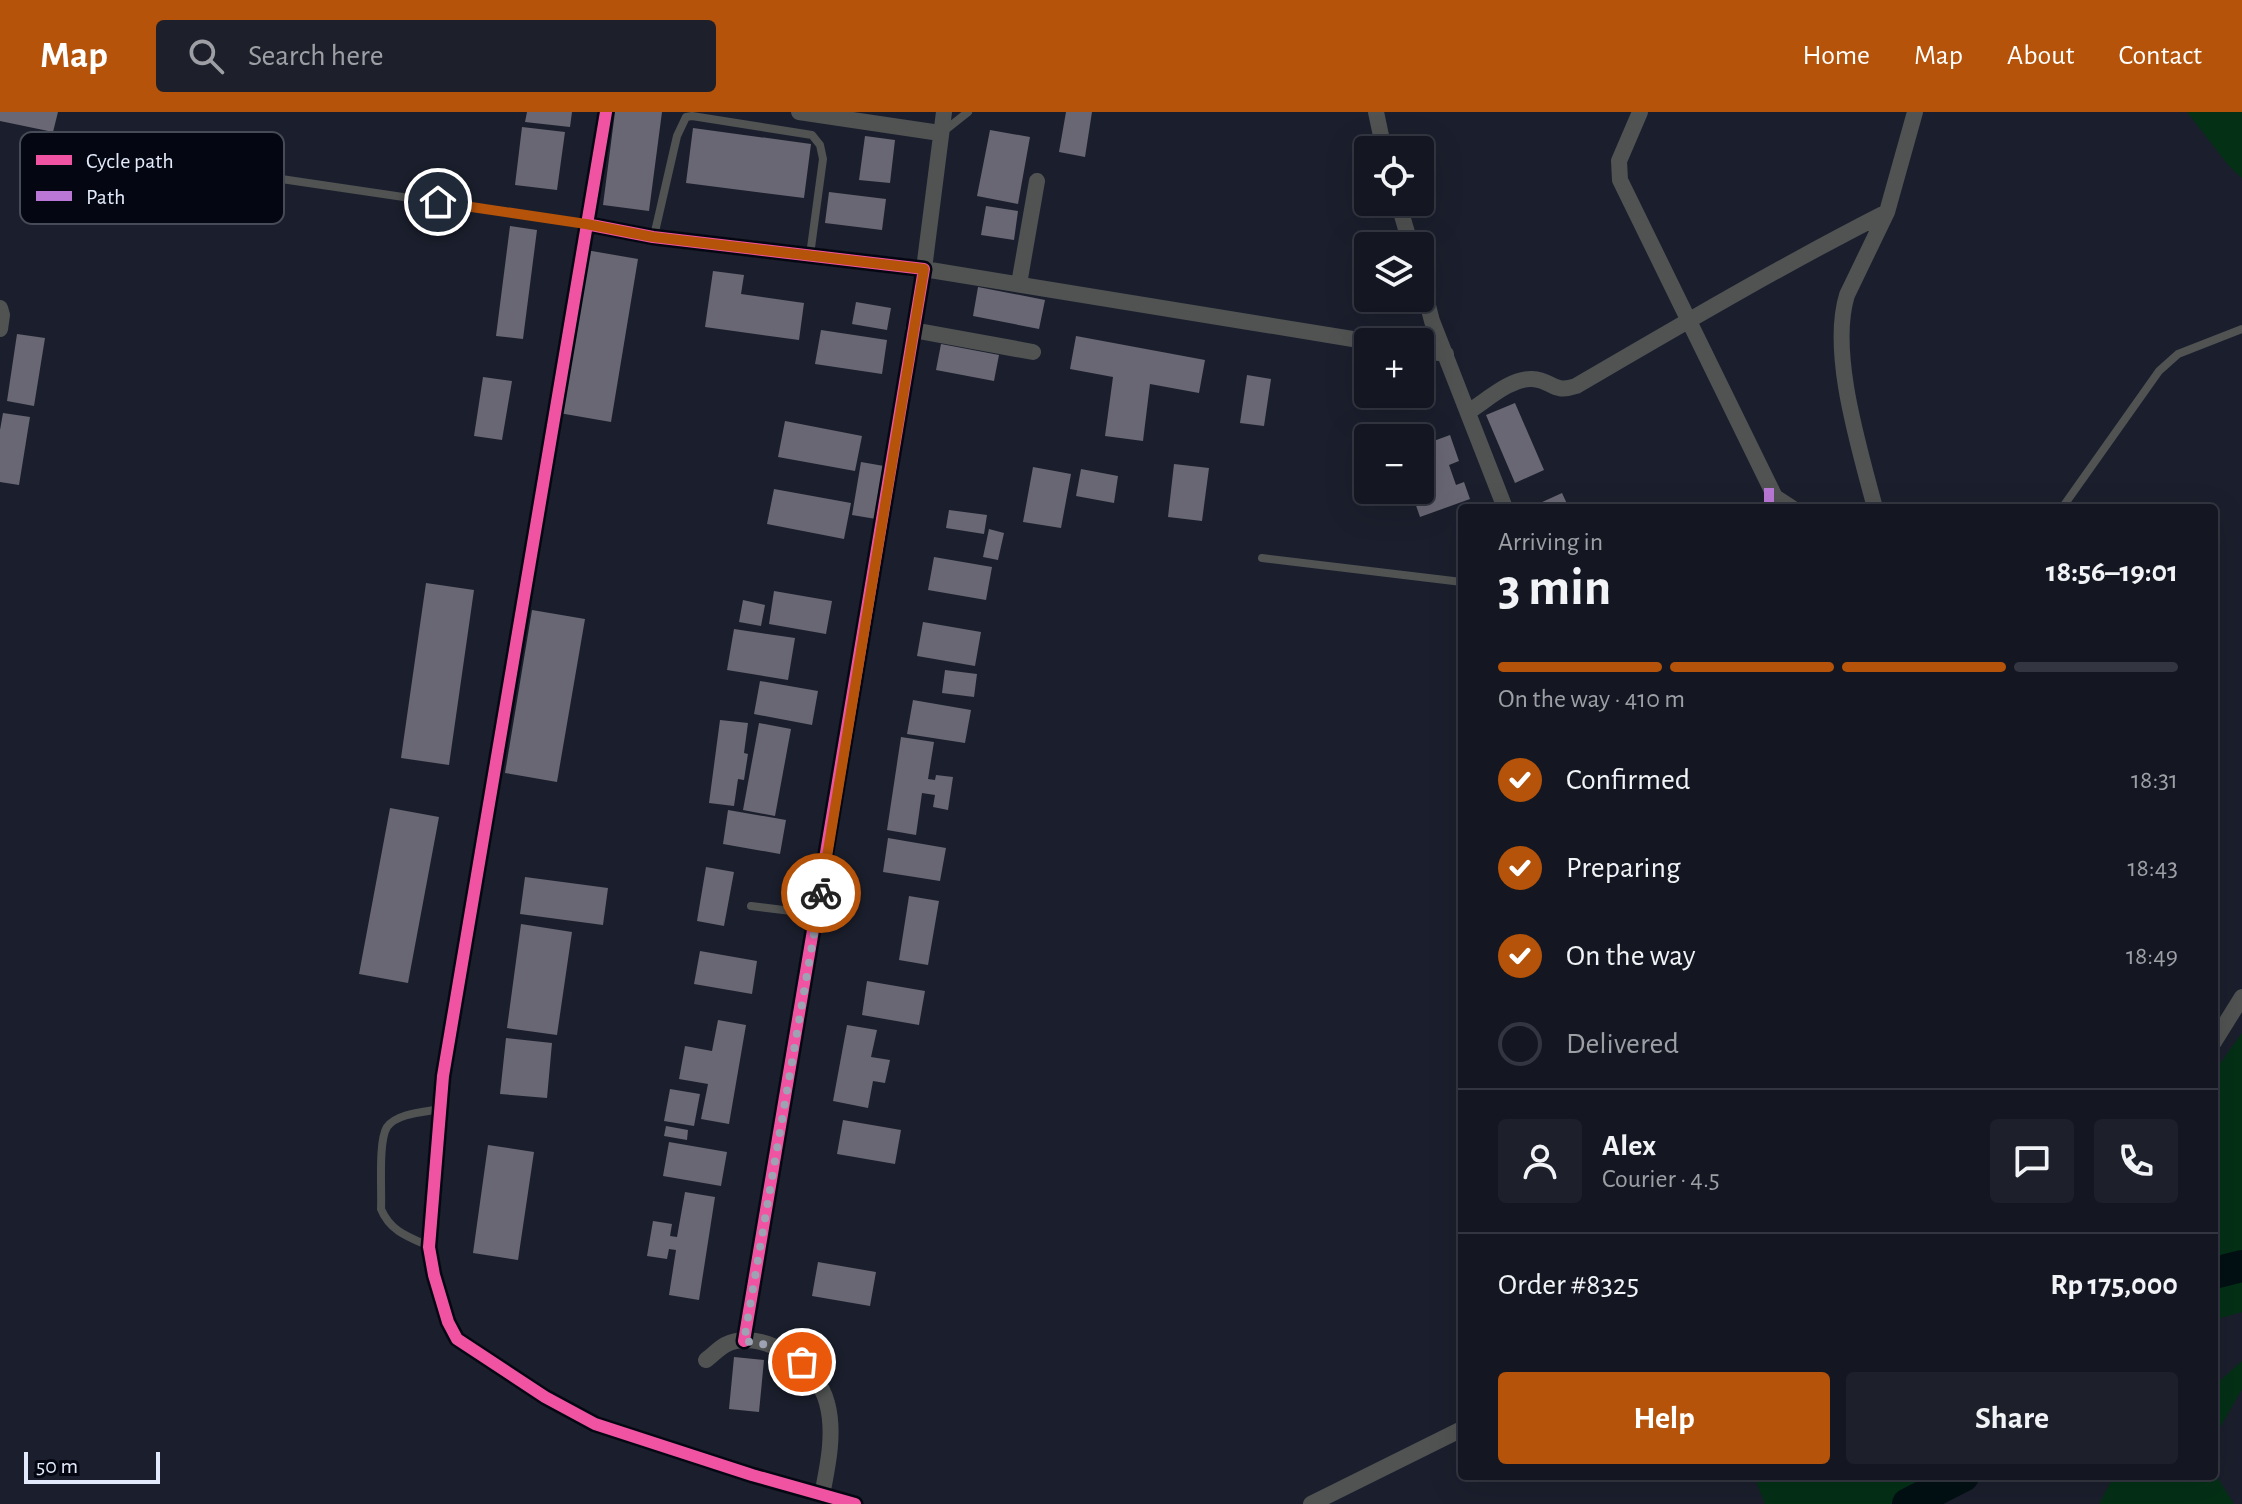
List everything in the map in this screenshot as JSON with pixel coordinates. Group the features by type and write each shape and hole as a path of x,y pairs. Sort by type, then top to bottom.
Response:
{"street":[{"path":"606,112 443,1076 429,1247 437,1289 457,1339 545,1397 595,1424 752,1475 855,1504"},
{"path":"799,112 940,133"},
{"path":"744,1341 924,269 944,112"},
{"path":"1376,112 1381,136"},
{"path":"1640,112 1619,161 1620,180 1775,497 1786,504"},
{"path":"1874,504 1849,408 1843,360 1844,309 1847,295 1887,212 1915,112"},
{"path":"1019,284 1037,181"},
{"path":"1468,412 1519,381 1533,379 1562,390 1576,386 1792,260 1887,212"},
{"path":"586,224 653,237 924,269 1354,339"},
{"path":"0,308 0,329"},
{"path":"1430,312 1503,504"},
{"path":"913,330 1033,352"},
{"path":"1434,352 1446,354"},
{"path":"2218,1036 2242,997"},
{"path":"706,1360 726,1344 744,1341 774,1346 802,1362 827,1399 830,1418 830,1443 822,1495"},
{"path":"1311,1504 1458,1431"}],"lane":[{"path":"940,133 968,112"},
{"path":"653,237 677,136 686,117 692,116 812,135 816,139 823,159 810,255"},
{"path":"284,179 586,224"},
{"path":"2065,504 2159,371 2178,354 2242,329"},
{"path":"1262,558 1458,582"},
{"path":"751,906 817,914"},
{"path":"429,1247 397,1231 384,1217 381,1209 383,1137 388,1126 396,1121 441,1108"}],"green space":[{"path":"2187,112 2242,112 2242,178 2229,166"},
{"path":"2242,1033 2242,1312 2218,1319 2218,1066"},
{"path":"2242,1361 2242,1389 2218,1431 2218,1382"},
{"path":"2218,1478 2234,1504 2099,1504 2112,1480"},
{"path":"1756,1480 1968,1480 1928,1493 1913,1504 1765,1504"}],"building":[{"path":"0,112 58,112 53,132 0,121"},
{"path":"527,112 572,112 570,127 525,122"},
{"path":"615,112 662,112 649,211 603,205"},
{"path":"1066,112 1092,112 1085,157 1059,152"},
{"path":"522,127 565,132 557,190 515,185"},
{"path":"693,128 811,144 804,198 686,183"},
{"path":"990,130 1030,137 1018,204 977,196"},
{"path":"865,136 895,140 890,183 859,180"},
{"path":"829,192 886,199 882,230 825,223"},
{"path":"986,206 1018,211 1014,240 981,235"},
{"path":"510,226 537,230 523,339 496,336"},
{"path":"586,250 638,259 611,422 559,413"},
{"path":"713,271 744,275 741,294 804,303 799,340 705,327"},
{"path":"978,287 1045,300 1039,329 973,316"},
{"path":"856,302 891,308 887,330 852,324"},
{"path":"821,330 887,340 882,374 815,364"},
{"path":"17,334 45,338 34,406 7,401"},
{"path":"1076,336 1205,360 1199,393 1150,384 1143,441 1105,436 1113,377 1070,369"},
{"path":"941,344 999,355 994,381 936,370"},
{"path":"1247,375 1271,379 1264,426 1240,423"},
{"path":"483,377 512,381 502,440 474,436"},
{"path":"1515,403 1544,470 1515,483 1486,415"},
{"path":"3,413 30,417 19,485 0,482"},
{"path":"785,421 862,436 855,471 778,457"},
{"path":"1450,435 1459,461 1449,465 1456,485 1464,482 1470,499 1420,517 1416,504 1434,504 1434,441"},
{"path":"861,462 884,466 876,519 852,515"},
{"path":"1174,464 1209,468 1202,521 1168,517"},
{"path":"1033,467 1071,474 1061,528 1023,522"},
{"path":"1081,469 1118,476 1114,503 1076,496"},
{"path":"774,489 851,503 844,539 767,524"},
{"path":"1562,493 1567,504 1538,504"},
{"path":"949,510 987,515 984,534 946,528"},
{"path":"989,529 1004,533 998,560 983,557"},
{"path":"934,557 992,567 986,600 928,590"},
{"path":"426,583 474,590 449,765 401,758"},
{"path":"774,591 832,601 826,634 769,624"},
{"path":"743,600 765,605 761,626 739,622"},
{"path":"532,610 585,619 557,782 505,773"},
{"path":"923,622 981,632 975,666 917,656"},
{"path":"734,629 795,638 788,680 727,670"},
{"path":"945,670 977,674 974,697 942,693"},
{"path":"760,681 818,691 812,725 754,714"},
{"path":"913,700 971,710 965,743 907,734"},
{"path":"720,720 748,723 744,780 738,779 734,806 709,803"},
{"path":"759,723 791,729 775,816 743,810"},
{"path":"901,737 934,742 928,779 935,780 936,775 953,777 948,810 933,807 935,795 922,793 916,835 887,830"},
{"path":"390,808 439,817 408,983 359,974"},
{"path":"728,810 786,820 780,854 723,844"},
{"path":"888,838 946,848 940,881 883,872"},
{"path":"706,867 734,872 724,926 697,921"},
{"path":"525,877 608,888 603,925 520,914"},
{"path":"909,896 939,901 928,965 899,960"},
{"path":"521,924 572,932 557,1035 507,1028"},
{"path":"700,951 757,961 752,994 694,984"},
{"path":"867,981 925,991 919,1025 862,1015"},
{"path":"718,1020 746,1025 729,1124 701,1119 708,1084 679,1079 685,1046 712,1051"},
{"path":"847,1025 877,1030 871,1057 890,1060 885,1083 873,1081 868,1108 833,1101"},
{"path":"506,1038 552,1043 547,1098 500,1094"},
{"path":"670,1089 700,1094 694,1126 664,1121"},
{"path":"843,1120 901,1130 895,1164 837,1154"},
{"path":"666,1126 688,1130 687,1140 664,1136"},
{"path":"669,1142 727,1152 721,1186 663,1176"},
{"path":"488,1145 534,1152 518,1260 473,1253"},
{"path":"685,1192 715,1197 699,1300 669,1295 676,1250 669,1249 667,1259 647,1256 653,1221 672,1224 670,1236 677,1237"},
{"path":"818,1262 876,1272 870,1306 812,1296"},
{"path":"734,1357 764,1360 759,1412 729,1409"}],"waterway":[{"path":"2218,1272 2242,1266"},
{"path":"1908,1504 1955,1480"}],"marked path":[{"path":"1769,485 1769,504"}],"cycle path":[{"path":"606,112 443,1076 429,1247 434,1275 448,1322 457,1339 545,1397 595,1424 752,1475 855,1504"},
{"path":"586,224 653,237 924,269 744,1341"}],"way so far":[{"path":"802,1362 774,1346 744,1341 821,893"}],"route":[{"path":"438,202 653,237 924,269 821,893"}]}
